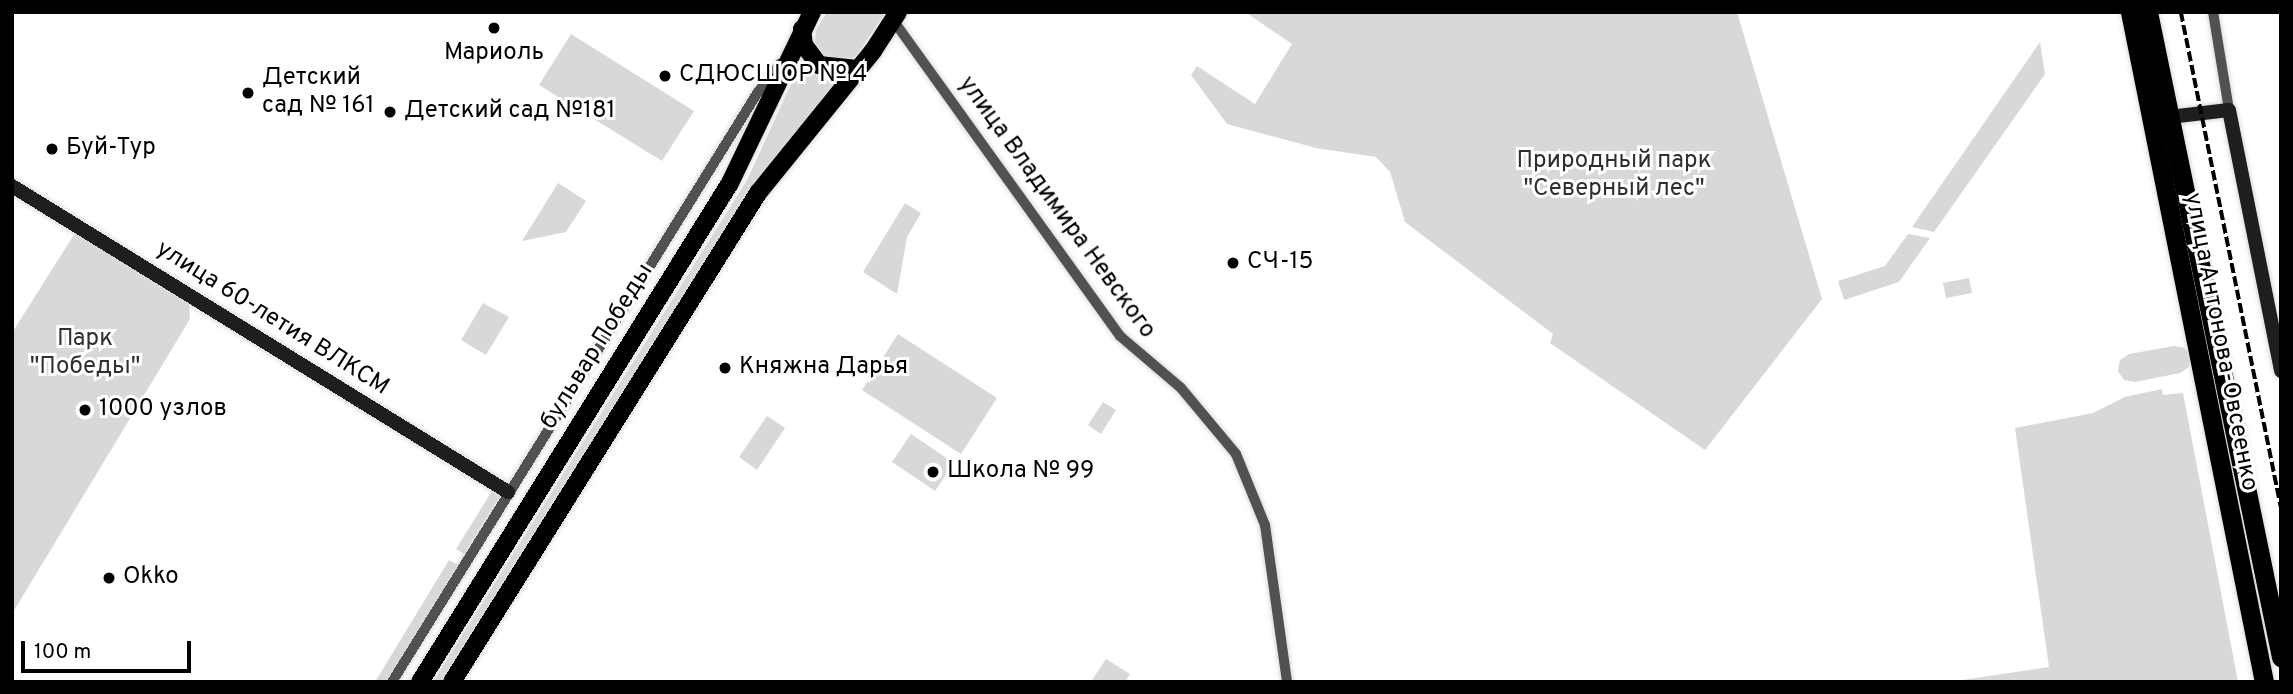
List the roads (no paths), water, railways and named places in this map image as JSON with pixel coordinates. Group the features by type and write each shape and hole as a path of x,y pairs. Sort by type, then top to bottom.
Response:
{"highway":[{"name":"улица Антонова-Овсеенко","path":"2130,12 2160,119 2281,657"},
{"name":"улица Антонова-Овсеенко","path":"2148,12 2160,119 2264,682"}],"main road":[{"name":"бульвар Победы","path":"419,682 730,183 811,12"},
{"path":"452,682 758,193 896,16"},
{"path":"802,29 804,45 819,65 857,69"}],"street":[{"path":"2213,12 2229,110 2281,370"},
{"name":"улица Владимира Невского","path":"896,16 1120,336 1181,388 1236,454 1265,525 1287,682"},
{"path":"392,682 758,92 789,54"},
{"path":"2160,119 2229,110"},
{"name":"улица 60-летия ВЛКСМ","path":"12,186 508,492"}],"railway":[{"path":"2181,12 2281,507"}],"place":[{"name":"Мариоль","path":"494,28"},
{"name":"СДЮСШОР № 4","path":"665,76"},
{"name":"Детский сад № 161","path":"248,93"},
{"name":"Детский сад №181","path":"390,112"},
{"name":"Буй-Тур","path":"52,149"},
{"name":"СЧ-15","path":"1233,263"},
{"name":"Княжна Дарья","path":"725,368"},
{"name":"1000 узлов","path":"85,410"},
{"name":"Школа № 99","path":"933,472"},
{"name":"Okko","path":"109,578"}],"park label":[{"name":"Природный парк \"Северный лес\"","path":"1614,176"},
{"name":"Парк \"Победы\"","path":"85,354"}]}
